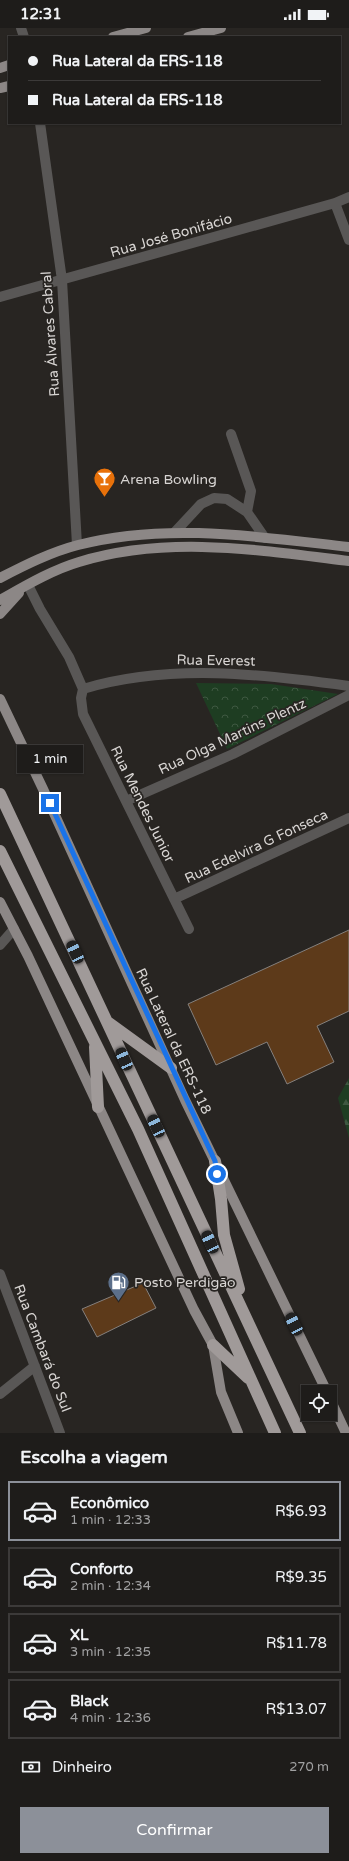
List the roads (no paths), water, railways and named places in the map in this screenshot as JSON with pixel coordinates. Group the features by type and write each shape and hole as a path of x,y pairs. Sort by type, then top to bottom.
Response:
{"highway":[{"path":"0,794 300,1433"},
{"path":"0,851 138,1129 276,1433"},
{"path":"108,1022 171,1068"},
{"path":"95,1042 98,1107"},
{"path":"215,1161 221,1199 224,1235 239,1289 244,1314"},
{"path":"214,1345 253,1383"}],"main road":[{"path":"116,36 143,28"},
{"path":"192,36 221,28"},
{"path":"0,578 30,563 78,545 126,536 174,533 220,533 349,547"},
{"path":"0,600 28,585 78,562 128,550 164,546 200,546 278,552 349,561"},
{"path":"0,614 28,585"},
{"name":"Rua Lateral da ERS-118","path":"0,700 43,789 171,1068 324,1385"},
{"path":"0,902 194,1310 214,1345 221,1392 238,1433"},
{"path":"337,1414 346,1433"}],"street":[{"name":"Rua Álvares Cabral","path":"40,124 62,280 78,545"},
{"name":"Rua José Bonifácio","path":"0,297 349,198"},
{"path":"335,203 349,240"},
{"path":"231,434 251,491 247,512"},
{"path":"174,533 201,504 214,498 227,499 247,512 265,538"},
{"path":"28,585 40,609 69,657 83,689"},
{"name":"Rua Everest","path":"83,689 131,677 186,673 226,673 284,677 349,686"},
{"name":"Rua Mendes Junior","path":"83,689 80,698 83,714 189,929"},
{"name":"Rua Olga Martins Plentz","path":"126,801 233,754 349,696"},
{"name":"Rua Edelvira G Fonseca","path":"174,899 349,818"},
{"path":"0,945 14,929"},
{"name":"Rua Cambará do Sul","path":"0,1274 60,1433"},
{"path":"0,1394 35,1366"}],"place":[{"name":"Arena Bowling","path":"105,498"},
{"name":"Posto Perdigão","path":"118,1302"}]}
